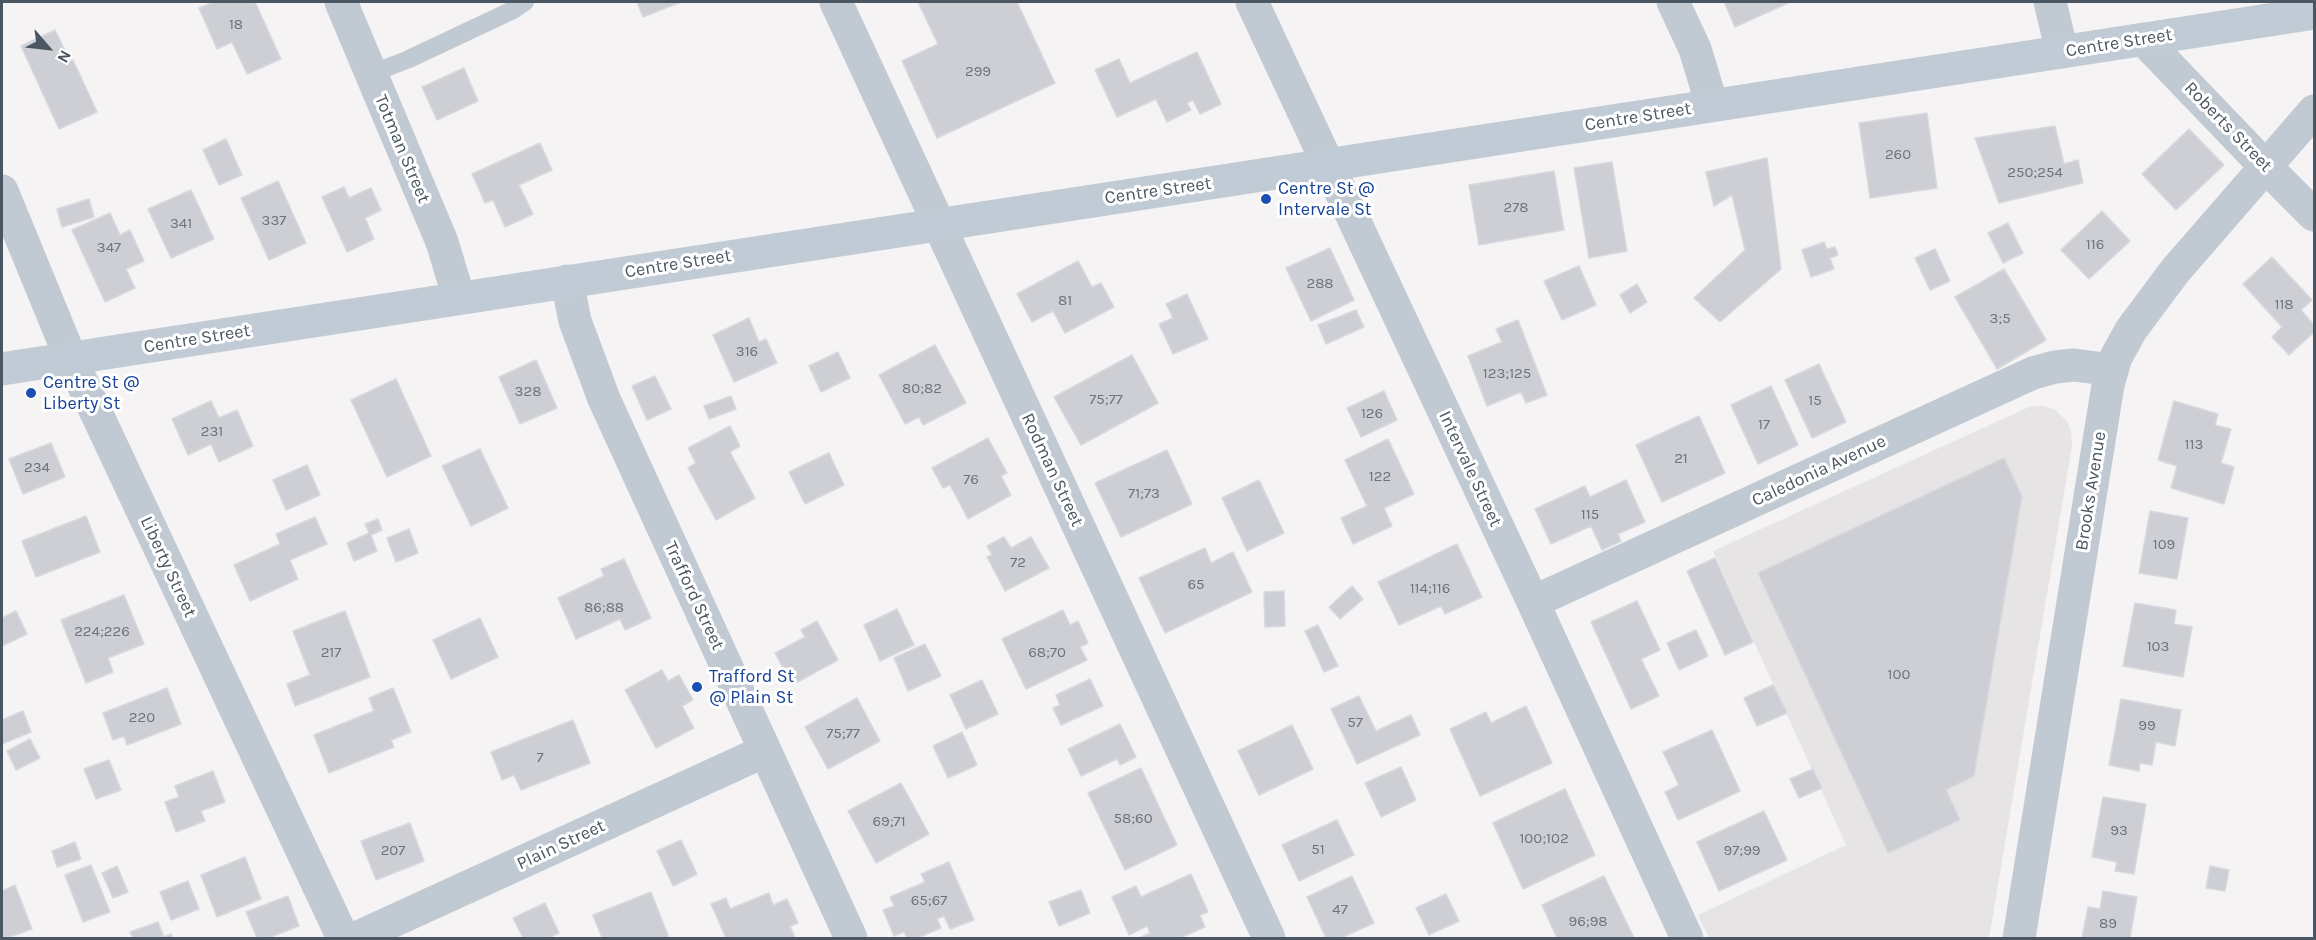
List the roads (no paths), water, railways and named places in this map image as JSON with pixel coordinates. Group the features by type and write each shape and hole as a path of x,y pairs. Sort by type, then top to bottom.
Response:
{"main road":[{"name":"Centre Street","path":"2,369 2314,13"}],"street":[{"name":"Totman Street","path":"341,2 442,242 459,298"},
{"name":"Rodman Street","path":"836,2 1269,939"},
{"name":"Intervale Street","path":"1252,2 1533,602 1687,939"},
{"path":"1673,2 1695,49 1712,105"},
{"path":"2050,2 2062,52"},
{"name":"Roberts Street","path":"2143,39 2314,215"},
{"name":"Brooks Avenue","path":"2019,939 2112,370 2121,344 2157,294 2314,111"},
{"name":"Liberty Street","path":"2,191 71,359 343,939"},
{"name":"Trafford Street","path":"567,281 575,321 604,399 851,939"},
{"name":"Caledonia Avenue","path":"1533,602 2033,373 2074,365 2112,370"},
{"name":"Plain Street","path":"356,939 765,751"}],"lane":[{"path":"371,74 409,59 513,10 525,2"}],"place":[{"name":"Centre St @ Intervale St","path":"1266,199"},
{"name":"Centre St @ Liberty St","path":"31,393"},
{"name":"Trafford St @ Plain St","path":"697,687"}]}
